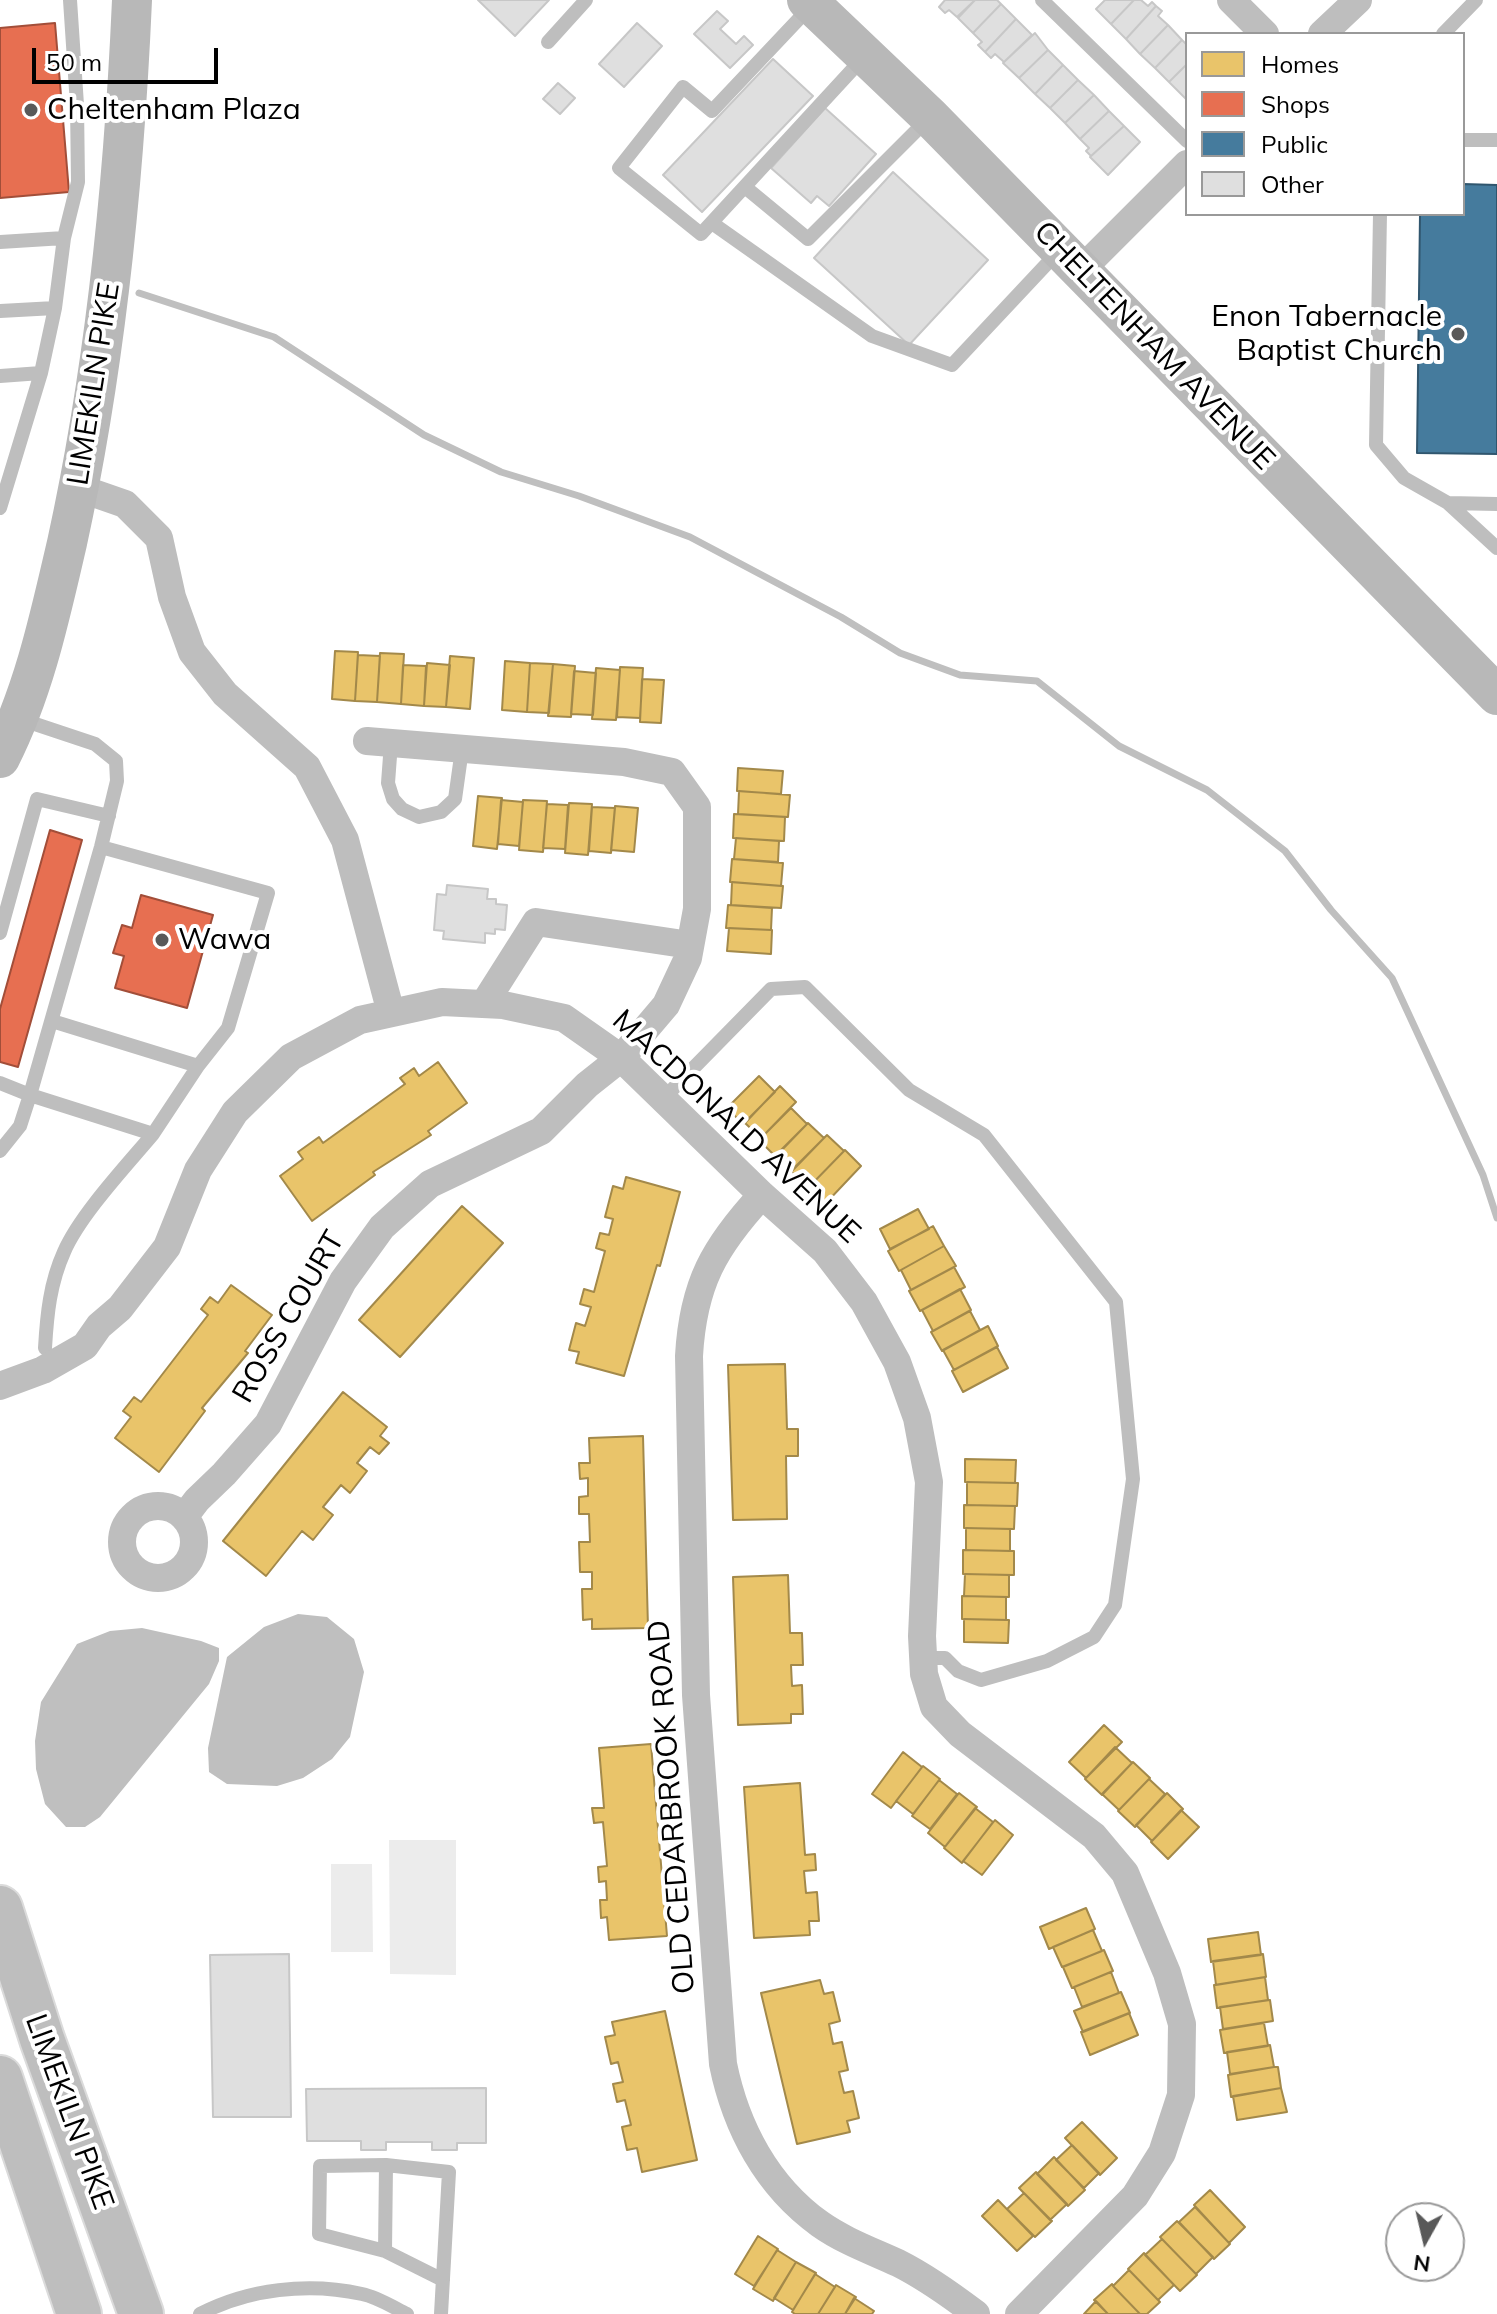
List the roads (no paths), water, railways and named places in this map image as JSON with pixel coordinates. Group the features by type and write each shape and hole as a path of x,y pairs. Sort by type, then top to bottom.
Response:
{"highway":[{"name":"LIMEKILN PIKE","path":"0,1908 42,2039 141,2314"},
{"name":"LIMEKILN PIKE","path":"0,2078 79,2314"}],"main road":[{"name":"LIMEKILN PIKE","path":"0,758 19,719 53,603 79,488 114,255 126,129 132,0"},
{"name":"CHELTENHAM AVENUE","path":"809,2 930,117 1497,695"}],"street":[{"path":"1231,0 1263,32"},
{"path":"1324,32 1358,0"},
{"path":"1070,260 1185,166"},
{"path":"79,488 125,504 159,538 172,597 192,652 225,694 307,767 345,840 391,1013"},
{"name":"ROSS COURT","path":"184,1517 268,1424 343,1281 382,1227 430,1184 541,1131 587,1085 621,1058 666,1005 688,958 697,909 697,807 672,772 624,762 379,742"},
{"path":"484,1004 536,922 690,945"},
{"name":"MACDONALD AVENUE","path":"0,1386 43,1370 85,1346 99,1326 120,1308 167,1247 198,1170 235,1112 291,1057 360,1020 442,1002 503,1005 564,1018 621,1058 762,1195 825,1251 864,1302 897,1362 917,1418 929,1482 923,1658 924,1674 934,1707 960,1734 1094,1836 1125,1873 1167,1973 1182,2024 1181,2095 1162,2153 1135,2196 1019,2314"},
{"name":"OLD CEDARBROOK ROAD","path":"762,1195 730,1231 706,1273 692,1318 689,1356 695,1683 723,2064 729,2093 750,2145 764,2167 799,2206 821,2225 929,2280 976,2314"},
{"name":"MACDONALD AVENUE","path":"0,1365 45,1348 77,1328 99,1326"}],"lane":[{"path":"0,508 41,373 55,308 64,238 78,182 70,0"},
{"path":"548,42 586,0"},
{"path":"1042,0 1185,139"},
{"path":"1445,32 1476,0"},
{"path":"809,2 712,111 683,87 619,168 701,234 866,56"},
{"path":"745,187 808,239 930,117"},
{"path":"1465,140 1497,140"},
{"path":"1380,216 1376,445 1404,478 1448,503 1497,548"},
{"path":"712,223 872,336 952,365 1070,260"},
{"path":"0,242 64,238"},
{"path":"0,311 55,308"},
{"path":"0,376 41,373"},
{"path":"1448,503 1497,504"},
{"path":"0,1151 20,1126 30,1095 117,781 116,761 95,744 19,719"},
{"path":"379,742 390,791 402,809 419,817 441,812 455,799 462,749"},
{"path":"0,933 37,799 109,816"},
{"path":"45,1348 47,1307 65,1249 115,1179 153,1134 198,1066 228,1028 268,893 101,847"},
{"path":"664,1098 771,989 805,987 909,1090 984,1135 1116,1302 1133,1479 1115,1605 1094,1637 1047,1661 981,1680 958,1671 945,1658 923,1658"},
{"path":"52,1021 198,1066"},
{"path":"0,1083 153,1134"},
{"path":"385,2251 386,2165"},
{"path":"441,2314 443,2280 449,2172 386,2165 320,2166 319,2234 385,2251 443,2280"},
{"path":"200,2314 217,2305 270,2291 320,2288 365,2294 407,2314"}],"waterway":[{"path":"139,293 274,337 424,435 501,472 579,496 690,537 841,617 900,653 960,675 1037,681 1119,746 1207,790 1285,851 1331,910 1392,978 1483,1175 1497,1218"}],"place":[{"name":"Cheltenham Plaza","path":"31,110"},
{"name":"Enon Tabernacle Baptist Church","path":"1458,334"},
{"name":"Wawa","path":"162,940"}]}
